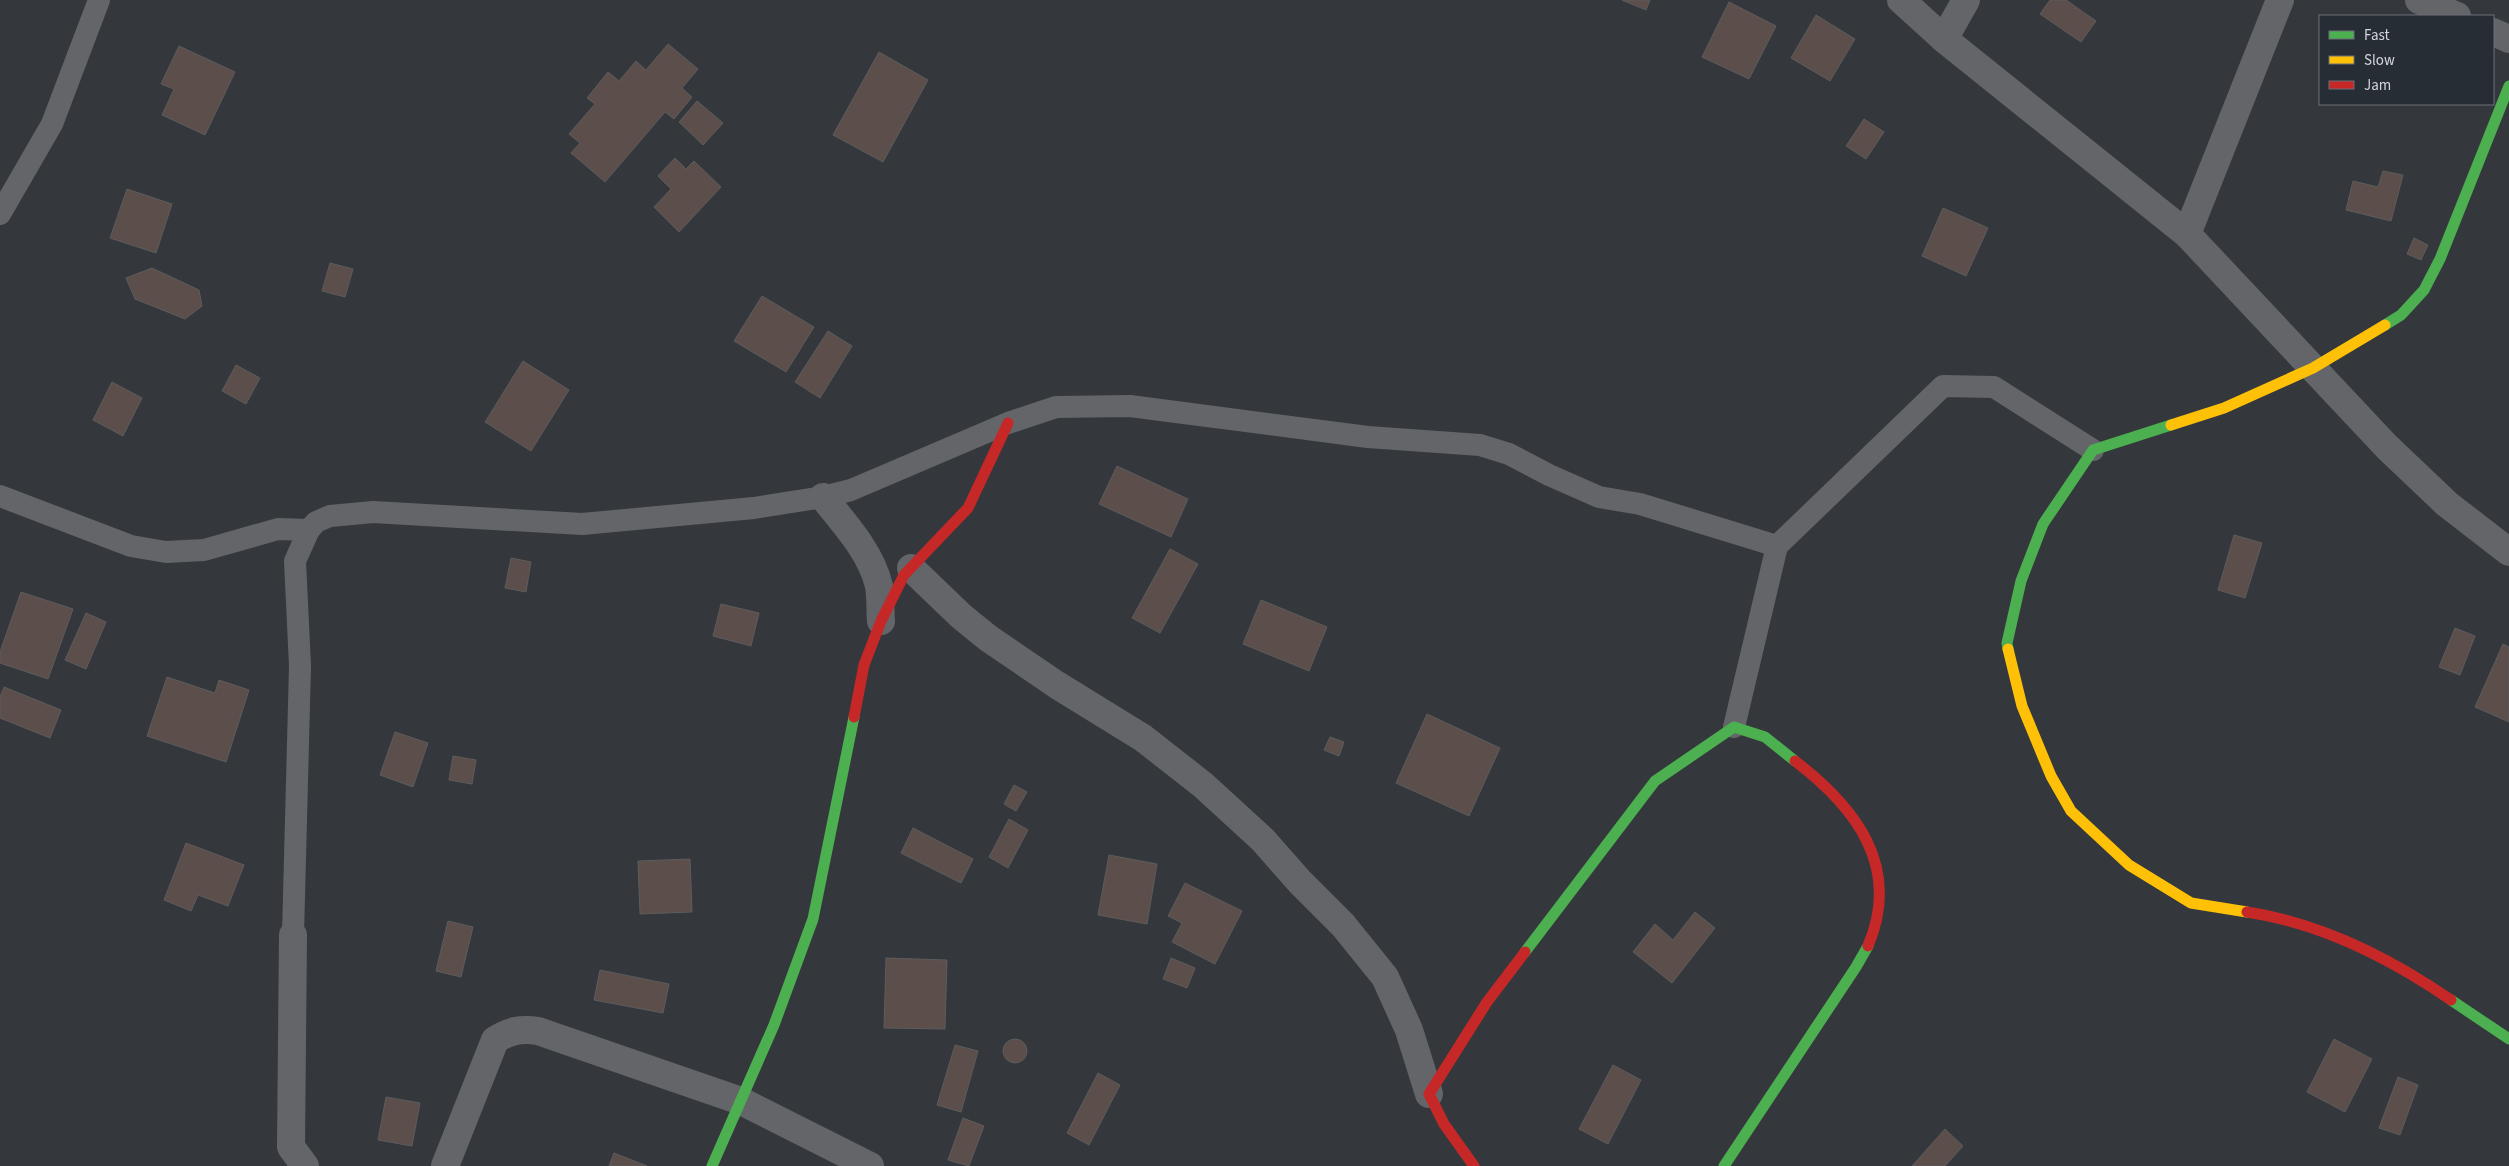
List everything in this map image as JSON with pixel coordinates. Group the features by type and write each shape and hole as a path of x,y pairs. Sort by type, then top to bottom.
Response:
{"street":[{"path":"1901,0 1944,39 2187,234 2387,447 2446,504 2509,552"},
{"path":"1944,39 1966,0"},
{"path":"2187,234 2280,0"},
{"path":"2419,0 2455,15"},
{"path":"2494,32 2509,39"},
{"path":"2509,86 2440,259 2424,290 2401,315 2313,368 2224,408 2093,450 2043,524 2021,581 2007,644 2022,706 2050,776 2071,811 2129,865 2191,903 2268,915 2343,940 2409,970 2509,1039"},
{"path":"712,1166 774,1025 813,919 864,665 881,621 904,575 939,542 968,508 1008,423"},
{"path":"822,497 845,525 873,569 879,587 881,621"},
{"path":"912,568 961,616 988,638 1143,738 1203,785 1263,840 1300,882 1343,925 1385,977 1409,1030 1429,1094 1444,1124 1474,1166"},
{"path":"1429,1094 1487,1002 1655,781 1734,727 1764,737 1773,743 1842,802 1869,841 1876,861 1878,883 1877,913 1870,940 1856,967 1724,1166"},
{"path":"293,935 290,1147 305,1166"},
{"path":"445,1166 495,1040 507,1033 524,1029 538,1031 741,1100 870,1166"}],"lane":[{"path":"0,214 52,124 99,0"},
{"path":"1734,727 1776,546 1943,386 1994,387 2093,450"},
{"path":"293,935 300,666 294,578 295,561 309,530 316,522 330,516 373,512 582,524 754,508 822,497 851,490 1008,423 1056,407 1130,406 1368,436 1480,445 1509,454 1549,475 1599,497 1640,504 1776,546"},
{"path":"0,496 131,546 166,552 204,550 278,529 309,530"}],"building":[{"path":"1622,0 1650,0 1646,10"},
{"path":"2050,0 2066,0 2096,21 2081,42 2040,14"},
{"path":"1729,2 1776,26 1749,79 1702,57"},
{"path":"1816,15 1855,39 1830,81 1791,58"},
{"path":"668,44 698,69 682,88 692,97 674,119 665,112 605,182 571,153 580,143 569,134 595,104 587,98 608,72 619,81 636,61 646,70"},
{"path":"179,46 235,72 205,135 162,115 174,89 161,84"},
{"path":"879,52 928,80 883,162 833,135"},
{"path":"697,101 723,123 703,145 679,122"},
{"path":"1864,119 1884,132 1866,159 1846,146"},
{"path":"675,158 686,169 694,161 721,187 679,232 654,207 671,189 658,176"},
{"path":"2383,171 2403,175 2391,221 2346,210 2353,181 2378,187"},
{"path":"127,189 172,204 156,253 110,238"},
{"path":"1943,208 1988,228 1966,276 1922,256"},
{"path":"2414,238 2428,245 2421,260 2407,254"},
{"path":"330,263 353,269 345,297 322,291"},
{"path":"152,268 199,290 202,306 185,319 135,299 126,278"},
{"path":"762,296 814,327 786,372 734,341"},
{"path":"828,331 852,346 820,398 795,382"},
{"path":"523,361 569,390 531,451 485,422"},
{"path":"236,365 260,378 246,404 222,391"},
{"path":"112,382 142,398 123,436 93,420"},
{"path":"1117,466 1188,499 1171,537 1099,504"},
{"path":"2234,535 2262,543 2245,598 2218,590"},
{"path":"1170,549 1198,564 1160,633 1132,618"},
{"path":"511,558 531,562 526,592 505,588"},
{"path":"21,592 73,609 48,679 0,663 0,652"},
{"path":"1261,600 1327,627 1309,671 1243,644"},
{"path":"721,604 759,613 751,646 713,636"},
{"path":"86,613 106,622 86,669 65,660"},
{"path":"2455,628 2475,636 2460,675 2439,667"},
{"path":"2503,644 2509,647 2509,722 2475,707"},
{"path":"167,677 215,693 219,680 249,690 226,762 147,736"},
{"path":"4,687 61,710 50,738 0,718 0,697"},
{"path":"1427,714 1500,748 1469,816 1396,783"},
{"path":"395,732 428,743 413,787 380,775"},
{"path":"1330,737 1344,742 1339,756 1324,750"},
{"path":"453,756 476,760 472,784 449,780"},
{"path":"1014,785 1027,792 1016,811 1004,804"},
{"path":"1009,819 1028,830 1008,868 989,857"},
{"path":"913,828 973,859 961,883 901,853"},
{"path":"186,843 244,865 228,906 198,895 191,911 164,900"},
{"path":"1109,855 1157,864 1147,924 1098,915"},
{"path":"690,859 692,912 640,914 638,861"},
{"path":"1185,883 1242,911 1215,964 1172,942 1182,923 1168,916"},
{"path":"1695,912 1715,928 1672,983 1633,952 1655,924 1673,940"},
{"path":"448,921 473,927 461,977 436,971"},
{"path":"886,958 947,960 945,1029 884,1028"},
{"path":"1171,958 1195,968 1187,988 1163,979"},
{"path":"600,970 669,984 663,1013 594,1000"},
{"path":"1015,1039 1023,1043 1027,1051 1023,1059 1015,1063 1007,1059 1003,1051 1007,1043"},
{"path":"2334,1039 2372,1059 2345,1112 2307,1092"},
{"path":"955,1045 978,1051 961,1112 937,1105"},
{"path":"1613,1065 1641,1080 1608,1144 1579,1129"},
{"path":"1098,1073 1120,1085 1089,1145 1067,1133"},
{"path":"2398,1077 2418,1085 2400,1135 2379,1128"},
{"path":"386,1097 420,1103 412,1146 378,1140"},
{"path":"963,1118 984,1126 969,1166 948,1160"},
{"path":"1945,1129 1963,1146 1945,1166 1912,1166"},
{"path":"614,1153 647,1166 609,1166"}],"traffic: fast":[{"path":"2385,325 2401,315 2424,290 2440,259 2509,86"},
{"path":"2008,649 2007,643 2021,581 2043,524 2093,450 2171,425"},
{"path":"712,1166 774,1025 813,919 854,717"},
{"path":"1525,952 1655,781 1734,727 1765,737 1795,761"},
{"path":"1724,1166 1868,946"},
{"path":"2451,1000 2509,1039"}],"traffic: slow":[{"path":"2171,425 2224,408 2313,368 2385,325"},
{"path":"2008,649 2022,706 2051,776 2071,811 2129,865 2191,903 2247,912"}],"traffic: jam":[{"path":"854,717 864,665 881,621 904,575 968,508 1008,423"},
{"path":"1795,761 1836,798 1853,819 1867,841 1876,864 1879,890 1877,917 1868,946"},
{"path":"2247,912 2302,924 2354,944 2404,970 2451,1000"},
{"path":"1474,1166 1444,1124 1429,1094 1487,1002 1525,952"}]}
